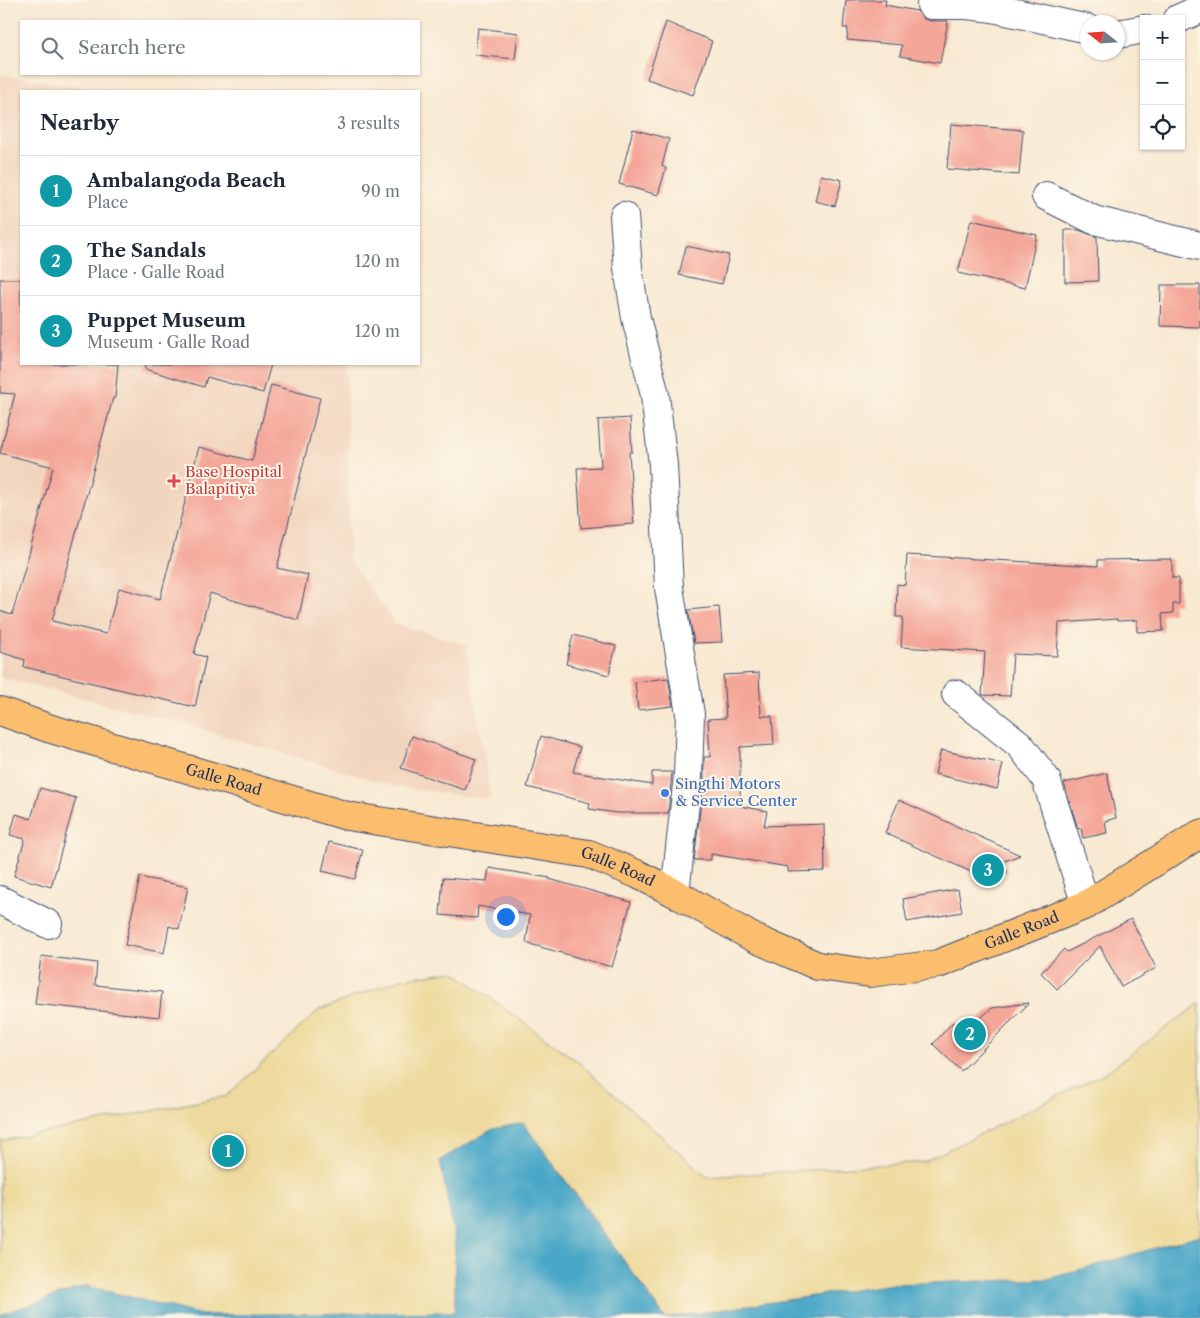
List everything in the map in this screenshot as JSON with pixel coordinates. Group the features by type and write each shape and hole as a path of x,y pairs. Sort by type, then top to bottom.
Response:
{"highway":[{"name":"Galle Road","path":"0,710 48,728 347,816 589,854 637,874 675,893 754,938 818,966 870,973 938,964 1086,905 1200,834"}],"street":[{"path":"931,5 967,5 993,8 1080,27"},
{"path":"1185,16 1200,9"},
{"path":"1125,33 1140,30"},
{"path":"1046,196 1094,220 1200,246"},
{"path":"624,216 628,268 636,318 655,395 663,465 669,588 690,714 688,776 675,893"},
{"path":"956,694 1020,745 1046,779 1086,905"},
{"path":"0,900 48,924"}],"shaded area":[{"name":"Base Hospital Balapitiya","path":"0,74 98,90 20,90 20,365 347,365 349,560 396,624 466,645 491,799 396,787 181,723 0,677"}],"sand":[{"path":"453,971 577,1061 707,1177 923,1162 1105,1073 1200,1003 1200,1235 1048,1279 894,1284 665,1318 523,1123 440,1160 455,1239 455,1312 202,1315 86,1286 0,1315 0,1141 227,1096 319,1010 401,979"}],"water":[{"path":"523,1123 665,1318 0,1318 0,1315 86,1286 202,1315 455,1312 455,1239 440,1160 493,1129"},
{"path":"1200,1235 1200,1318 666,1318 894,1284 1048,1279"}],"building":[{"path":"846,0 886,0 885,5 917,11 924,19 948,21 940,63 900,56 902,45 847,40 848,28 843,28"},
{"path":"666,22 712,41 693,95 647,79"},
{"path":"478,28 518,33 515,59 475,55"},
{"path":"951,124 1023,130 1019,175 947,169"},
{"path":"633,129 669,139 662,166 666,168 658,195 619,184"},
{"path":"821,175 842,180 835,206 815,201"},
{"path":"971,220 1037,235 1025,288 958,273"},
{"path":"1065,230 1079,230 1097,237 1098,281 1065,282"},
{"path":"686,246 729,255 722,284 679,275"},
{"path":"0,279 20,279 20,365 118,365 115,398 113,398 52,621 106,634 119,588 160,599 199,447 252,461 271,385 320,398 277,568 308,575 298,620 210,593 194,654 206,657 195,707 24,667 25,660 0,652 0,611 12,615 53,467 0,453 15,394 0,393"},
{"path":"1161,285 1200,285 1200,327 1160,326"},
{"path":"146,365 271,365 263,393 207,377 204,387 145,369"},
{"path":"630,418 632,452 629,452 634,524 581,528 577,468 601,467 598,420"},
{"path":"907,555 1098,566 1098,560 1172,559 1172,578 1179,578 1179,604 1173,604 1173,613 1162,614 1163,631 1137,632 1137,620 1117,621 1117,619 1059,623 1057,656 1013,654 1010,696 982,695 985,652 901,647 903,617 896,617 897,584 905,585"},
{"path":"719,607 722,642 694,643 688,610"},
{"path":"573,635 616,646 609,675 566,664"},
{"path":"759,673 761,716 772,716 774,745 740,747 740,806 767,811 764,826 824,824 825,871 788,872 788,867 711,854 711,860 694,860 704,778 704,757 710,757 708,719 726,718 723,675"},
{"path":"668,678 673,706 638,710 635,682"},
{"path":"412,736 476,759 465,790 401,768"},
{"path":"541,736 580,747 573,772 652,785 652,772 672,772 668,813 617,813 589,809 590,803 527,787"},
{"path":"941,750 1003,764 997,789 935,774"},
{"path":"1107,773 1116,818 1105,821 1107,833 1083,838 1081,828 1078,829 1064,783"},
{"path":"40,788 76,798 51,887 14,876 25,839 10,835 16,814 31,819"},
{"path":"899,800 1020,855 1002,862 1007,872 989,880 885,833"},
{"path":"329,842 363,850 355,879 322,871"},
{"path":"489,868 550,878 631,902 612,967 526,943 530,915 478,906 477,918 440,915 443,878 487,881"},
{"path":"140,877 188,887 179,929 169,926 164,953 125,945"},
{"path":"958,889 962,912 907,922 903,899"},
{"path":"1131,919 1156,968 1121,987 1100,946 1057,989 1041,973 1064,949 1067,952"},
{"path":"41,956 97,963 95,985 162,992 159,1017 35,1004"},
{"path":"1029,1003 961,1071 933,1044 952,1023 977,1021 992,1008"}],"place":[{"name":"Base Hospital Balapitiya","path":"174,481"},
{"name":"Singthi Motors & Service Center","path":"665,793"},
{"name":"Puppet Museum","path":"988,870"},
{"name":"The Sandals","path":"970,1034"},
{"name":"Ambalangoda Beach","path":"228,1151"}]}
